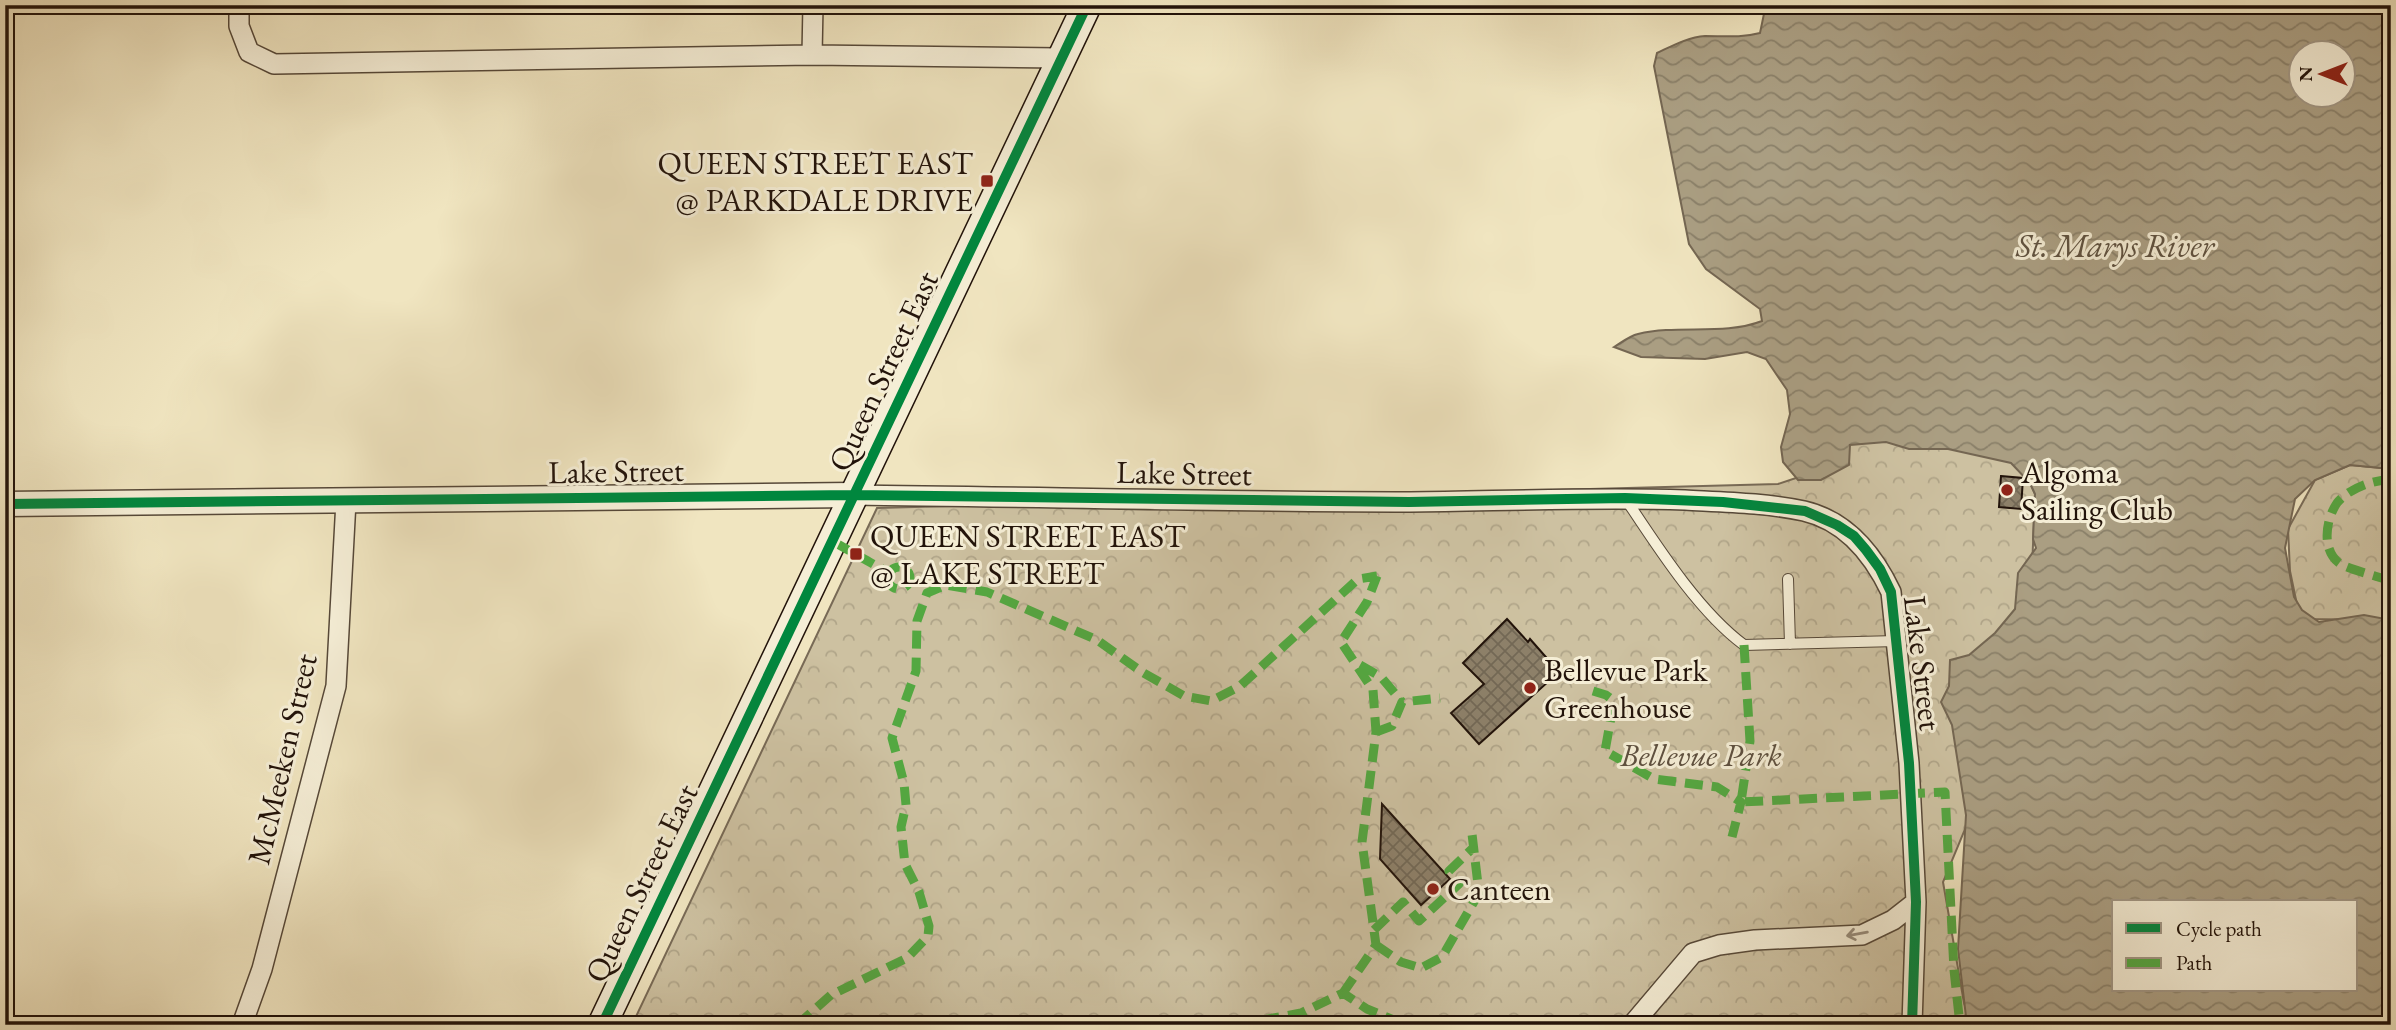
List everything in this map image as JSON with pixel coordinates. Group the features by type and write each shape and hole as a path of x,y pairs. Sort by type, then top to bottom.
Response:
{"main road":[{"name":"Queen Street East","path":"603,1025 1087,5"}],"street":[{"path":"239,5 239,26 249,52 274,64 812,55 1060,58"},
{"path":"812,55 813,5"},
{"name":"Lake Street","path":"5,504 853,495 1409,502 1625,498 1723,502 1805,511 1838,525 1854,536 1880,569 1891,592 1909,763 1916,902 1912,1025"},
{"name":"McMeeken Street","path":"242,1025 262,969 336,686 346,501"},
{"path":"1632,1025 1693,953 1719,945 1755,940 1862,935 1893,920 1916,902"}],"lane":[{"path":"1625,498 1662,553 1724,631 1744,645 1897,641"},
{"path":"1788,579 1790,644"}],"green space":[{"name":"Bellevue Park","path":"1811,409 2011,443 2035,494 2032,570 1990,769 1943,882 1964,1003 1972,1025 632,1025 877,508 1778,484 1805,475"},
{"path":"2350,465 2391,469 2391,620 2300,619 2290,571 2288,529 2315,480"}],"water":[{"name":"St. Marys River","path":"1759,5 2391,5 2391,469 2350,465 2315,480 2295,499 2285,548 2294,597 2302,610 2319,622 2364,615 2391,620 2391,1025 1967,1025 1958,949 1966,815 1952,725 1941,702 1949,686 1950,660 1969,655 1995,633 2015,609 2018,573 2036,548 2033,539 2035,494 2030,483 2011,463 1948,449 1909,449 1886,442 1850,445 1849,465 1821,480 1798,480 1783,462 1781,447 1790,414 1787,390 1766,359 1747,352 1705,359 1641,357 1614,347 1635,335 1654,331 1732,328 1762,321 1760,309 1706,269 1689,244 1654,66 1657,53 1686,40 1705,36 1760,33 1765,9"}],"building":[{"name":"Algoma Sailing Club","path":"2001,476 2023,478 2021,509 1999,507"},
{"path":"1507,619 1528,642 1530,639 1559,672 1479,744 1451,713 1484,684 1463,663"},
{"path":"1382,804 1450,879 1421,905 1380,859"}],"marked path":[{"path":"2391,480 2362,486 2342,498 2330,517 2327,534 2330,550 2339,563 2391,581"},
{"path":"834,542 889,573"},
{"path":"899,567 907,570 910,578 907,586 899,589 891,586 888,578 891,570 899,567"},
{"path":"1343,993 1376,945 1362,842 1376,732 1373,690 1341,642 1367,602 1377,576"},
{"path":"797,1025 831,995 907,958 928,936 929,926 919,892 905,864 901,827 906,805 904,783 892,738 916,671 917,621 927,593 946,585 987,592 1097,640 1142,672 1184,696 1211,701 1240,686 1358,579 1377,576"},
{"path":"1744,645 1750,741 1741,802 1945,792 1954,970 1960,1025"},
{"path":"1360,665 1381,677 1402,702"},
{"path":"1593,691 1614,701 1605,751 1654,779 1717,787 1741,802 1732,837"},
{"path":"1376,732 1392,726 1402,702 1440,698"},
{"path":"1376,945 1401,962 1421,968 1442,957 1479,893 1472,834"},
{"path":"1374,930 1403,902 1419,921 1459,884 1449,871 1474,847"},
{"path":"1235,1025 1301,1013 1343,993 1367,1009 1406,1025"}],"cycle path":[{"path":"602,1025 1087,5"},
{"path":"5,504 853,495 1409,502 1625,498 1723,502 1805,511 1854,536 1880,569 1891,592 1909,763 1916,902 1912,1025"}],"place":[{"name":"QUEEN STREET EAST @ PARKDALE DRIVE","path":"987,181"},
{"name":"Algoma Sailing Club","path":"2007,490"},
{"name":"QUEEN STREET EAST @ LAKE STREET","path":"856,554"},
{"name":"Bellevue Park Greenhouse","path":"1530,688"},
{"name":"Canteen","path":"1433,889"}]}
